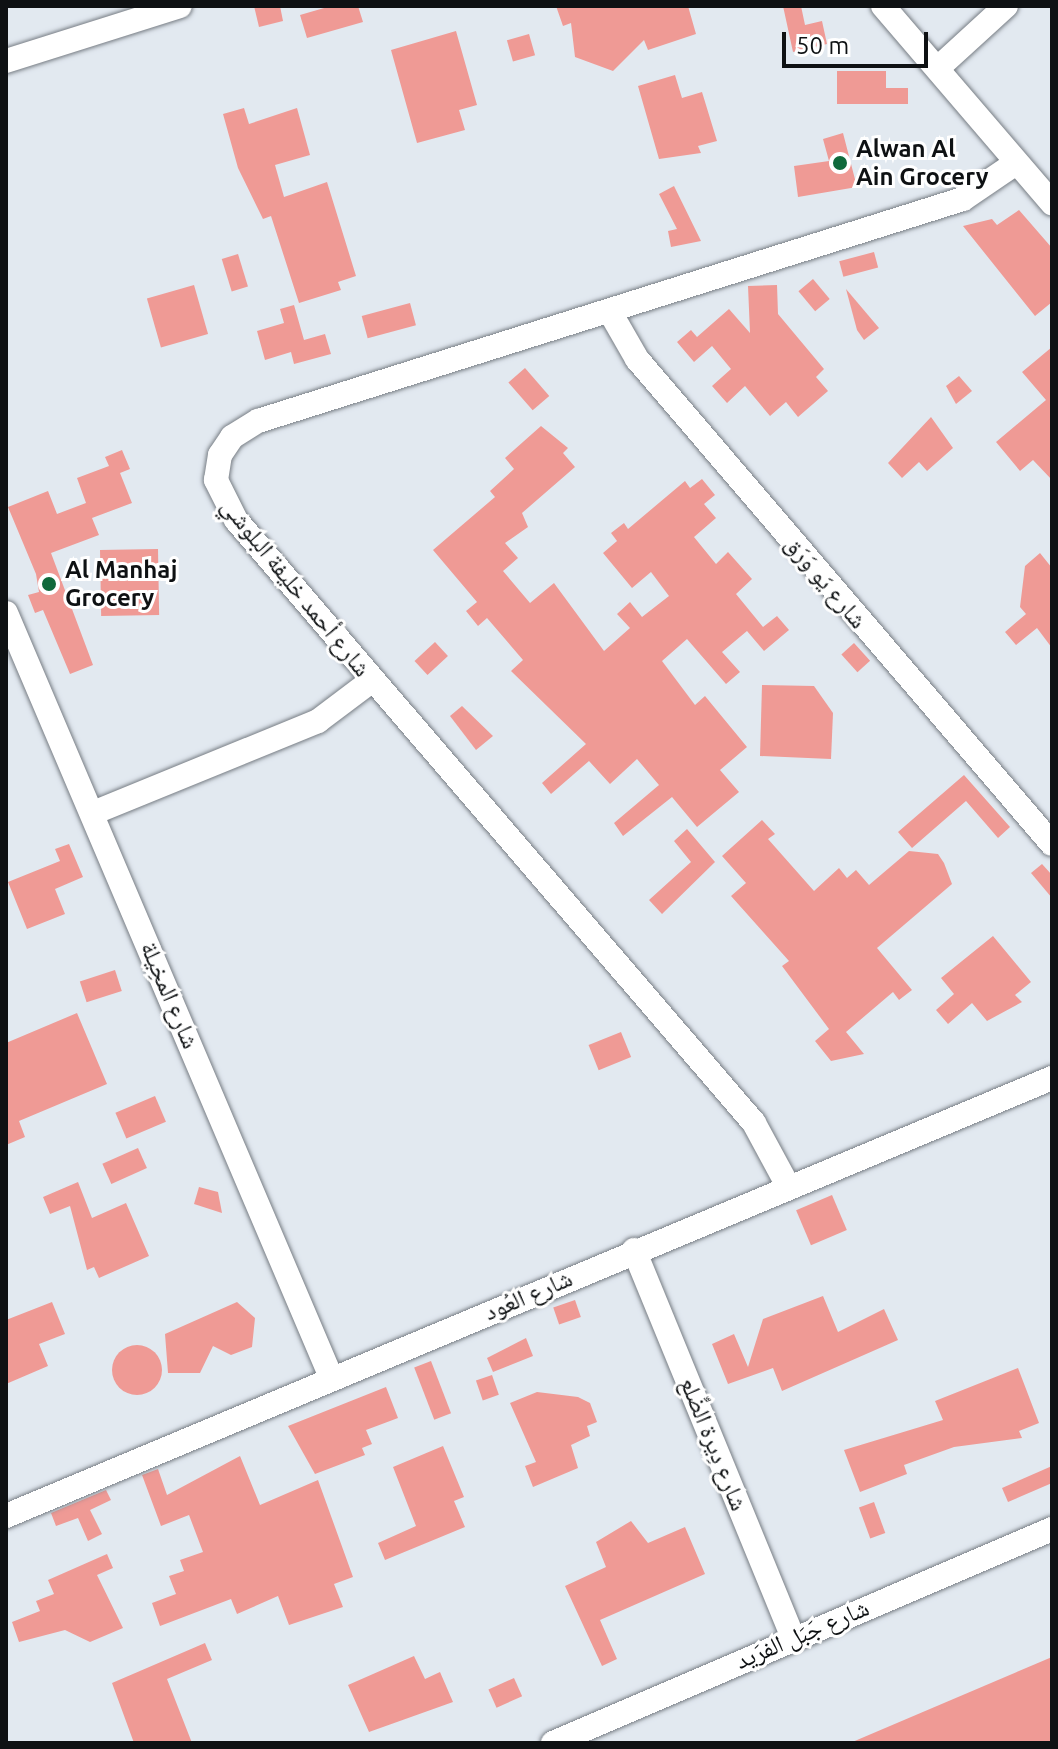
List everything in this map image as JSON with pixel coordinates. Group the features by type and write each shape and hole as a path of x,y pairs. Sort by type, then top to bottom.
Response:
{"street":[{"path":"6,61 180,6"},
{"path":"883,6 1052,203"},
{"path":"938,68 1006,6"},
{"name":"شارع أحمد خليفة البلوشي","path":"788,1186 754,1123 371,681 228,509 216,480 220,455 232,437 258,421 963,199 1016,163"},
{"name":"شارع يَو وَرَق","path":"610,312 637,359 1052,844"},
{"name":"شارع المخِيلة","path":"6,613 331,1377"},
{"path":"93,813 318,721 371,681"},
{"name":"شارع العُود","path":"6,1516 634,1250 1052,1078"},
{"name":"شارع دِيرة الضِّلع","path":"634,1250 793,1637"},
{"name":"شارع جَبَل الفرَيد","path":"553,1743 793,1637 1052,1529"}],"building":[{"path":"254,6 280,6 283,21 259,27"},
{"path":"331,6 358,6 363,22 307,38 300,15"},
{"path":"556,6 688,6 696,34 648,50 644,40 613,71 575,57 571,23 563,26"},
{"path":"783,6 801,6 805,25 822,21 827,44 793,52"},
{"path":"456,31 477,105 459,110 465,130 417,143 391,50"},
{"path":"529,34 535,55 513,61 507,40"},
{"path":"837,71 886,71 886,88 908,88 908,104 837,104"},
{"path":"675,75 682,98 702,92 717,141 698,146 701,153 659,159 638,86"},
{"path":"244,108 249,124 297,108 310,155 275,165 284,197 327,182 356,276 338,282 341,290 299,303 271,216 263,219 238,168 223,114"},
{"path":"843,133 857,187 798,197 794,166 829,161 823,139"},
{"path":"674,186 701,241 671,247 668,231 677,229 659,194"},
{"path":"1019,210 1052,248 1052,302 1035,316 963,226 992,219 997,225"},
{"path":"874,252 878,267 843,277 839,261"},
{"path":"238,254 248,287 232,291 222,259"},
{"path":"813,279 830,299 815,311 798,291"},
{"path":"194,285 208,334 161,348 147,299"},
{"path":"777,285 778,314 824,369 816,377 828,391 798,417 786,402 770,416 745,386 727,403 712,386 731,369 712,346 694,362 677,342 691,330 697,337 729,309 750,333 748,286"},
{"path":"846,289 879,328 864,340 857,330"},
{"path":"410,303 416,325 368,338 362,316"},
{"path":"294,305 304,340 325,334 331,354 294,364 291,352 265,360 257,331 284,323 280,309"},
{"path":"1052,347 1052,480 1033,460 1020,471 996,442 1046,400 1022,372"},
{"path":"525,368 549,396 533,410 508,382"},
{"path":"959,376 972,391 956,404 946,386"},
{"path":"931,417 953,448 927,471 919,462 902,478 888,463"},
{"path":"541,426 568,448 563,453 575,467 522,513 528,527 505,543 518,558 503,571 530,603 554,583 604,651 630,628 617,614 630,602 642,617 669,596 651,572 632,588 603,553 617,541 611,533 624,523 628,529 685,481 690,488 702,479 715,495 704,504 716,518 694,537 716,564 728,552 752,579 736,594 763,627 777,616 789,630 764,651 747,631 722,652 740,672 726,684 687,639 662,661 695,705 705,696 747,747 720,770 739,792 697,827 672,797 623,836 614,823 659,785 637,759 610,784 589,761 551,794 542,783 586,744 511,671 523,660 487,618 478,626 466,611 477,602 433,550 495,497 490,491 514,469 505,458"},
{"path":"122,450 130,469 120,473 132,503 92,518 99,535 51,553 93,665 70,674 43,610 35,613 28,595 39,592 36,574 8,507 48,491 57,514 86,503 77,478 109,466 105,457"},
{"path":"158,549 159,615 101,616 100,550"},
{"path":"1040,553 1052,568 1052,648 1037,628 1016,645 1005,632 1026,614 1020,607 1025,566"},
{"path":"435,642 448,656 427,675 415,661"},
{"path":"854,643 870,661 857,672 841,654"},
{"path":"762,685 814,686 833,713 831,759 760,756"},
{"path":"462,706 493,736 476,750 450,716"},
{"path":"964,775 1010,827 998,838 966,801 912,848 898,832"},
{"path":"762,820 775,834 768,839 814,891 839,868 847,878 856,870 869,885 909,851 938,854 944,863 952,884 877,948 912,990 899,1000 893,992 846,1032 864,1054 831,1061 815,1041 829,1029 782,966 789,961 731,896 746,883 722,856"},
{"path":"687,829 715,862 662,914 649,900 691,862 674,841"},
{"path":"69,844 83,877 55,889 65,914 27,929 8,882 60,861 55,849"},
{"path":"1042,864 1052,875 1052,898 1031,873"},
{"path":"993,936 1031,982 1015,995 1022,1002 987,1021 972,1003 948,1024 936,1010 954,994 941,978"},
{"path":"115,970 122,991 87,1002 80,981"},
{"path":"77,1013 107,1084 19,1121 25,1137 6,1145 6,1043"},
{"path":"621,1032 631,1057 599,1070 589,1045"},
{"path":"155,1096 166,1122 126,1139 115,1113"},
{"path":"138,1148 147,1168 111,1184 102,1164"},
{"path":"78,1182 92,1218 126,1203 149,1256 99,1278 94,1267 87,1270 70,1206 50,1214 43,1197"},
{"path":"199,1187 218,1192 222,1213 194,1204"},
{"path":"832,1195 847,1230 811,1245 796,1210"},
{"path":"823,1296 838,1332 884,1309 898,1340 782,1391 773,1368 728,1384 712,1344 734,1334 748,1367 763,1319"},
{"path":"575,1300 581,1317 559,1325 553,1307"},
{"path":"52,1302 65,1334 39,1344 48,1366 6,1384 6,1320"},
{"path":"237,1302 255,1318 252,1347 231,1355 213,1346 200,1373 168,1373 165,1334"},
{"path":"526,1338 533,1356 493,1372 487,1358"},
{"path":"137,1345 155,1352 162,1370 155,1388 137,1395 119,1388 112,1370 119,1352"},
{"path":"431,1361 451,1413 434,1420 414,1367"},
{"path":"1018,1368 1039,1423 1019,1431 1022,1438 954,1447 904,1465 907,1474 860,1492 844,1450 943,1420 935,1401"},
{"path":"492,1375 499,1395 483,1400 476,1381"},
{"path":"386,1387 398,1418 366,1430 372,1444 362,1448 365,1455 315,1474 288,1426"},
{"path":"537,1392 578,1397 590,1403 597,1422 587,1426 590,1436 571,1445 578,1468 533,1487 525,1466 536,1462 510,1403"},
{"path":"443,1446 464,1497 454,1501 465,1527 385,1560 378,1543 416,1526 393,1467"},
{"path":"240,1456 260,1505 318,1480 353,1577 334,1584 343,1607 289,1625 278,1596 237,1614 231,1599 160,1626 152,1603 176,1594 169,1576 184,1571 180,1560 203,1552 189,1515 161,1526 142,1475 158,1469 167,1495"},
{"path":"1052,1466 1052,1483 1008,1502 1002,1488"},
{"path":"106,1490 111,1500 90,1510 102,1534 88,1541 78,1518 56,1526 51,1513"},
{"path":"874,1502 885,1533 870,1538 859,1507"},
{"path":"631,1521 648,1543 685,1527 705,1574 600,1620 617,1659 602,1666 565,1586 606,1567 596,1542"},
{"path":"107,1554 113,1568 97,1575 123,1628 90,1642 65,1630 19,1642 12,1622 40,1611 36,1601 54,1594 48,1580"},
{"path":"205,1643 212,1660 167,1679 192,1743 134,1743 112,1683"},
{"path":"414,1656 425,1679 440,1672 453,1702 369,1732 348,1685"},
{"path":"1052,1657 1052,1743 850,1743"},
{"path":"514,1678 522,1696 497,1708 488,1689"}],"place":[{"name":"Alwan Al Ain Grocery","path":"840,163"},
{"name":"Al Manhaj Grocery","path":"49,584"}]}
